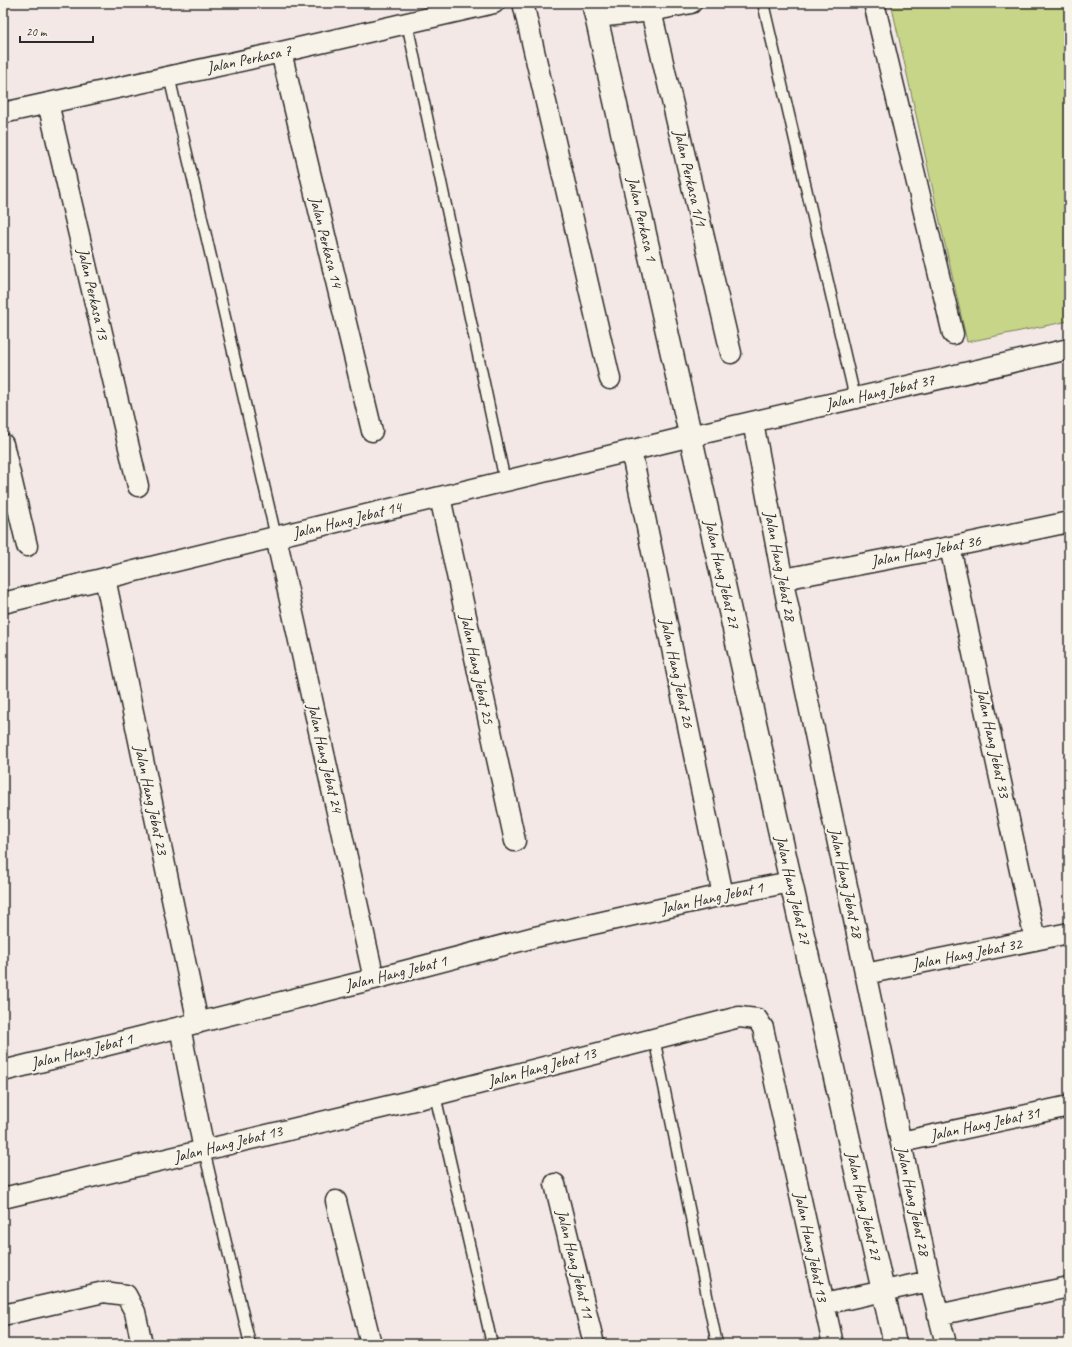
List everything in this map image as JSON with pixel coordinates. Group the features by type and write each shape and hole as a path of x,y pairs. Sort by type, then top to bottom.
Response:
{"street":[{"name":"Jalan Perkasa 7","path":"3,113 281,52 494,3"},
{"path":"523,3 610,379"},
{"path":"595,10 691,3"},
{"path":"874,3 953,334"},
{"name":"Jalan Perkasa 1/1","path":"651,7 731,353"},
{"name":"Jalan Perkasa 1","path":"595,10 691,436"},
{"name":"Jalan Perkasa 14","path":"281,52 372,431"},
{"name":"Jalan Perkasa 13","path":"48,103 138,486"},
{"name":"Jalan Hang Jebat 37","path":"691,436 1069,349"},
{"name":"Jalan Hang Jebat 28","path":"753,422 783,582 865,974 930,1281 946,1344"},
{"name":"Jalan Hang Jebat 14","path":"3,603 691,436"},
{"name":"Jalan Hang Jebat 27","path":"691,436 895,1344"},
{"path":"3,444 27,546"},
{"name":"Jalan Hang Jebat 26","path":"631,450 723,895"},
{"name":"Jalan Hang Jebat 25","path":"440,497 514,842"},
{"name":"Jalan Hang Jebat 36","path":"783,582 794,577 1069,522"},
{"name":"Jalan Hang Jebat 24","path":"276,537 374,979"},
{"name":"Jalan Hang Jebat 33","path":"950,547 1035,940"},
{"name":"Jalan Hang Jebat 23","path":"105,578 189,1025 204,1150"},
{"name":"Jalan Hang Jebat 1","path":"3,1071 374,979 535,937 723,895 791,882"},
{"name":"Jalan Hang Jebat 32","path":"865,974 1069,933"},
{"name":"Jalan Hang Jebat 13","path":"3,1198 435,1095 739,1016 757,1019 763,1028 833,1344"},
{"name":"Jalan Hang Jebat 31","path":"901,1142 1069,1106"},
{"name":"Jalan Hang Jebat 11","path":"555,1184 594,1344"},
{"path":"336,1201 371,1344"},
{"path":"824,1304 930,1281"},
{"path":"938,1315 1069,1287"},
{"path":"3,1315 104,1292 126,1294 135,1312 142,1344"}],"lane":[{"path":"763,3 855,398"},
{"path":"407,23 505,481"},
{"path":"169,76 276,537"},
{"path":"654,1038 717,1344"},
{"path":"435,1095 492,1344"},
{"path":"204,1150 250,1344"}],"green space":[{"path":"891,3 1069,3 1069,321 967,342"}]}
